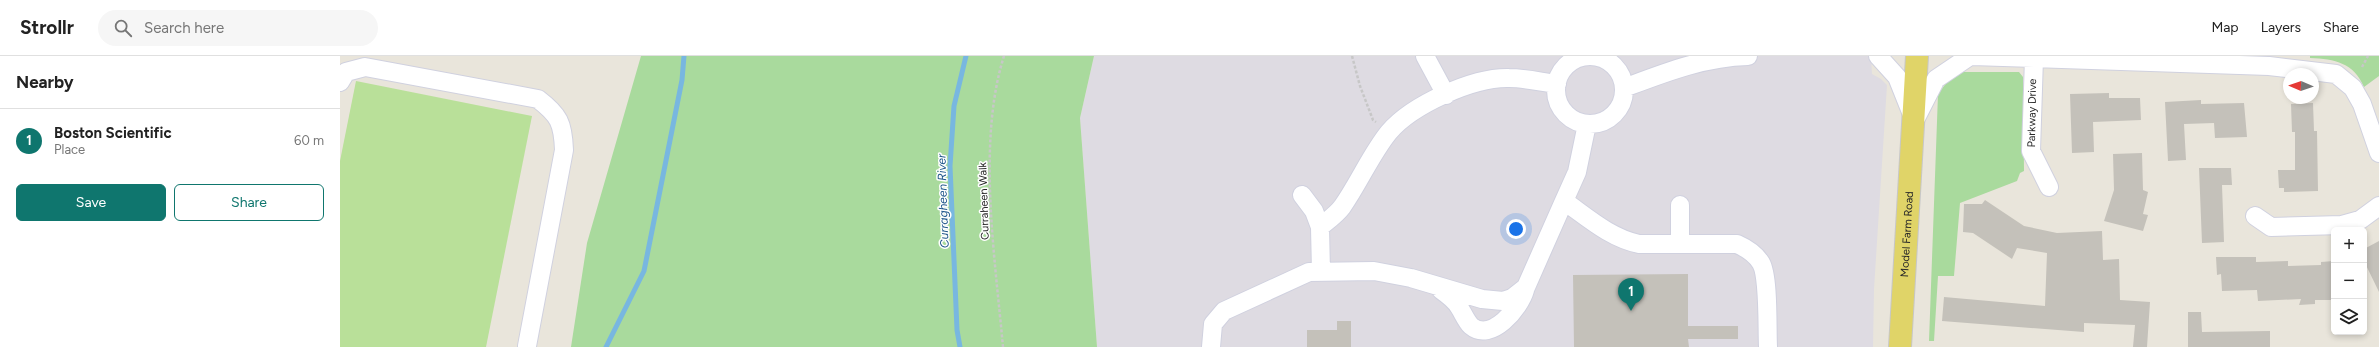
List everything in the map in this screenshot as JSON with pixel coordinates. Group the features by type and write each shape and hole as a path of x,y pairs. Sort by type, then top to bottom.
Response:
{"main road":[{"name":"Model Farm Road","path":"1900,347 1917,56"}],"street":[{"path":"1425,56 1446,95"},
{"path":"1592,56 1602,58 1617,70 1624,88 1622,100 1617,110 1604,120 1587,124 1577,121 1561,108 1557,99 1557,84 1564,69 1572,61 1582,57 1592,56"},
{"path":"1624,88 1684,66 1712,60 1748,56"},
{"path":"1878,56 1897,77 1914,121"},
{"path":"1971,56 2152,59 2269,66 2336,74 2353,88 2362,104 2379,153"},
{"name":"Model Farm Road","path":"1914,121 1936,79 1971,56"},
{"name":"Parkway Drive","path":"2034,58 2031,151 2049,187"},
{"path":"340,82 346,72 365,67 538,99 555,112 563,130 564,150 527,346"},
{"path":"1320,227 1341,208 1390,132 1418,109 1475,83 1503,78 1557,84"},
{"path":"1437,286 1459,306 1470,325 1478,330 1486,330 1512,313 1522,300 1526,287 1577,172 1587,124"},
{"path":"1302,195 1314,211 1320,227 1321,272"},
{"path":"1564,201 1611,234 1625,241 1639,244 1737,244 1753,254 1761,264 1765,278 1768,347"},
{"path":"1680,205 1680,243"},
{"path":"2255,216 2271,227 2342,225 2360,220 2379,206"},
{"path":"1211,347 1213,324 1224,311 1309,272 1374,271 1411,278 1482,299 1503,302 1512,298 1526,287"}],"path":[{"name":"Curraheen Walk","path":"1003,347 994,253 990,163 991,112 1004,56"},
{"path":"1352,56 1360,86 1373,120 1379,124"},
{"path":"2362,67 2368,56"}],"shaded area":[{"path":"1094,56 1871,56 1872,74 1881,79 1887,85 1874,289 1873,347 1097,347 1080,118"}],"green space":[{"path":"641,56 1094,56 1080,118 1097,347 571,347 587,243"},
{"path":"2310,56 2379,56 2379,76 2364,87 2355,72 2343,64 2335,61 2310,58"},
{"path":"1960,72 2019,72 2023,77 2024,171 2020,173 2017,181 1960,203 1954,276 1938,276 1934,341 1929,341 1938,94 1950,78"},
{"path":"356,81 532,116 486,347 340,347 340,161"}],"building":[{"path":"2109,93 2109,98 2140,98 2141,120 2093,122 2094,152 2072,153 2070,94"},
{"path":"2201,100 2201,104 2244,103 2247,137 2215,138 2214,123 2184,124 2186,160 2168,161 2165,102"},
{"path":"2291,104 2313,104 2314,131 2317,131 2318,191 2284,192 2284,188 2279,188 2278,170 2295,170 2295,132 2292,132"},
{"path":"2142,153 2143,190 2148,192 2143,214 2148,215 2143,231 2104,221 2114,190 2113,154"},
{"path":"2199,168 2231,168 2232,185 2222,185 2224,242 2202,243"},
{"path":"1985,200 2024,226 2057,233 2102,231 2103,260 2119,259 2120,300 2150,302 2147,347 2133,347 2135,325 2084,323 2084,332 1942,321 1944,297 2045,306 2047,253 2017,248 2012,259 1973,233 1963,232 1964,204 1982,204"},
{"path":"2379,241 2379,292 2367,267 2367,247"},
{"path":"2216,257 2256,257 2256,262 2288,261 2288,266 2321,265 2321,262 2331,261 2331,300 2315,300 2315,304 2299,305 2301,299 2258,301 2257,290 2222,291 2221,274 2217,275"},
{"path":"1688,274 1688,326 1738,326 1738,339 1688,339 1689,347 1574,347 1573,275"},
{"path":"2188,312 2201,312 2202,332 2270,331 2270,347 2188,347"},
{"path":"1337,321 1351,321 1351,347 1307,347 1307,330 1337,330"}],"waterway":[{"path":"606,347 644,271 682,80 684,56"},
{"name":"Curragheen River","path":"960,347 957,330 950,166 954,106 966,56"}],"place":[{"name":"Boston Scientific","path":"1631,311"}]}
